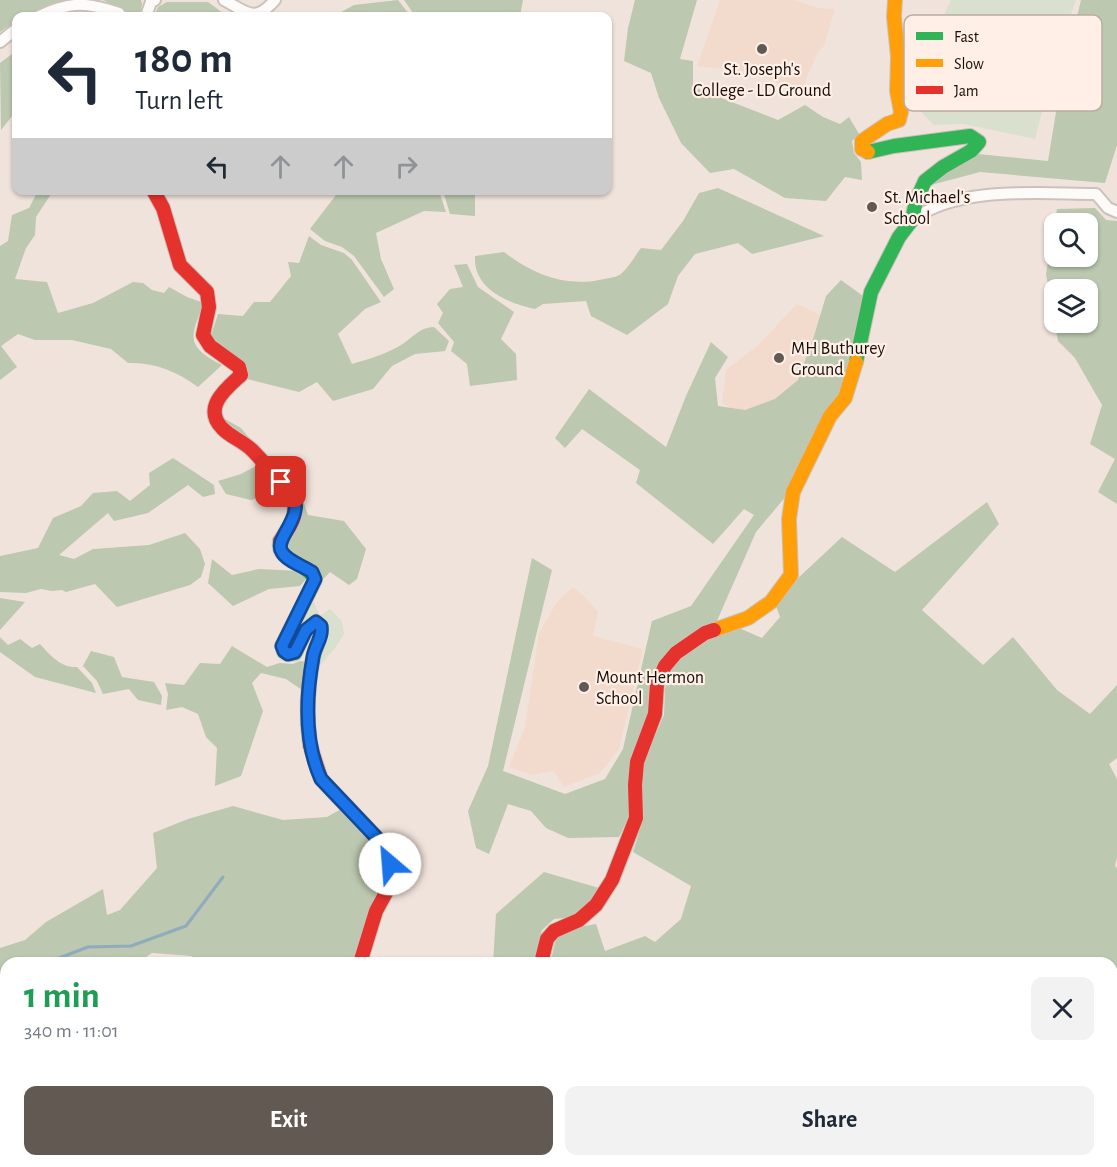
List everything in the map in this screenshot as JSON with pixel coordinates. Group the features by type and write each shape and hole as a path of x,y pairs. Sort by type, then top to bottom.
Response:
{"main road":[{"path":"543,957 547,939 554,931 579,920 596,905 612,880 636,818 637,762 655,714 657,684 665,666 676,653 705,633 748,618 771,603 791,575 789,519 793,492 830,416 845,398 858,353 871,292 899,237 912,220 916,201 926,181 943,167 971,151 979,142 970,136 894,146 868,152 862,149 862,141 888,124 899,120 901,112 897,91 895,0"},
{"path":"156,195 163,208 180,265 197,279 207,292 209,308 203,334 210,346 239,367 241,375 219,396 215,406 216,417 221,428 250,448 281,482 291,489 296,509 293,522 280,541 279,548 283,555 312,572 315,579 282,646 288,654 295,652 310,625 316,622 321,626 322,633 314,650 311,670 309,714 310,744 316,769 321,779 376,837 390,864 388,889 376,911 362,957"}],"street":[{"path":"147,12 151,2 155,0"},
{"path":"224,0 242,12"},
{"path":"263,12 275,0"},
{"path":"50,12 67,6 93,4 116,12"},
{"path":"0,42 12,32"},
{"path":"912,220 924,212 961,200 1005,193 1096,194 1108,208 1117,212"}],"shaded area":[{"name":"St. Joseph's College - LD Ground","path":"720,0 795,0 817,8 835,9 824,46 818,52 800,93 760,75 697,66"},
{"name":"MH Buthurey Ground","path":"797,304 825,317 809,378 779,406 743,416 722,403 726,370 757,346"},
{"name":"Mount Hermon School","path":"573,587 598,612 593,636 643,649 619,749 600,773 564,787 554,771 532,775 509,767 525,727 539,633 557,602"}],"green space":[{"path":"0,0 72,0 55,3 34,12 12,12 12,24 0,32"},
{"path":"103,0 141,0 141,12 123,12 122,9"},
{"path":"398,0 407,12 341,12 354,5"},
{"path":"404,0 523,0 521,12 412,12"},
{"path":"635,0 697,0 680,59 693,61 693,87 778,120 805,105 823,117 840,124 849,117 859,134 852,141 854,153 861,162 862,180 845,177 826,201 785,198 734,169 710,173 681,143 659,98 651,73 624,61 628,28"},
{"path":"951,0 1076,0 1071,15 944,15"},
{"path":"1081,0 1117,0 1117,145 1105,183 980,172 931,185 930,183 978,154 1048,161 1056,111 1102,111 1102,15 1077,15"},
{"path":"167,2 208,2 222,12 156,12 158,7"},
{"path":"12,54 12,116 1,130 0,63"},
{"path":"920,111 1042,111 1035,139 964,124 934,125"},
{"path":"718,188 824,236 752,254 738,243 695,254 678,276 668,304 627,335 591,316 586,301 543,304 535,309 514,303 494,293 486,286 476,268 475,256 504,252 527,267 551,278 577,282 615,277 624,271 641,248 661,250 683,221 699,193"},
{"path":"36,195 50,195 36,217 35,235 26,248 15,279 47,282 58,313 93,303 133,282 143,283 152,290 164,293 169,287 204,303 196,324 194,340 202,352 222,365 198,387 166,369 148,364 128,363 111,349 72,340 35,340 18,334 1,346 17,367 0,380 0,246 8,241 12,215 29,208"},
{"path":"336,195 440,195 446,212 424,211 376,233 381,259 394,289 384,297 354,256 342,247 325,241 310,229"},
{"path":"444,195 475,195 475,216 450,214"},
{"path":"1095,208 1106,220 1117,221 1117,504 1098,492 1115,459 1090,444 1102,405 1075,358 1058,341 1057,333 1098,333 1098,279 1047,279 1046,274 1047,267 1098,267 1098,213 1056,213 1057,209"},
{"path":"309,236 321,245 344,253 352,260 381,302 365,309 338,334 352,364 389,351 420,331 434,327 449,341 445,351 415,354 392,366 373,389 333,401 317,382 299,392 247,379 213,346 211,335 218,314 243,316 254,302 270,302 291,276 288,262 299,263"},
{"path":"467,264 478,287 514,312 501,339 516,354 517,380 470,386 467,364 451,351 454,342 438,323 443,313 437,304 450,289 463,287 454,265"},
{"path":"841,280 863,296 857,332 840,396 787,495 756,532 716,623 662,664 632,810 619,837 568,838 546,828 531,811 508,804 489,854 476,848 468,811 488,766 532,558 552,570 503,771 565,794 605,779 623,749 652,621 691,606 754,515 744,509 713,544 636,483 640,470 582,429 565,448 555,438 589,389 666,447 711,342 728,357 715,378 718,406 745,410 775,399 798,380 826,296"},
{"path":"223,418 241,428 266,458 297,483 308,515 344,521 366,549 357,579 349,585 330,572 317,585 286,547 301,510 222,424"},
{"path":"173,458 214,485 215,494 203,497 188,485 148,513 114,521 108,513 59,555 74,559 93,549 149,545 185,533 200,549 205,564 201,577 190,585 117,607 95,584 66,592 41,589 26,593 0,592 0,556 38,548 53,518 81,506 93,493 117,491 130,501 150,485 149,473"},
{"path":"256,466 273,492 251,500 226,494 218,481 241,474"},
{"path":"987,502 999,524 922,610 983,665 1013,637 1057,690 1090,714 1117,685 1117,758 1109,764 1117,779 1115,866 1117,868 1117,957 552,957 556,939 569,929 596,924 605,951 645,936 655,942 681,919 691,886 633,852 644,816 639,782 643,763 664,715 665,689 669,670 685,654 717,635 739,628 762,638 780,617 775,603 842,537 895,572"},
{"path":"212,559 232,575 259,569 300,571 307,578 300,586 269,589 233,606 208,583"},
{"path":"310,593 320,616 330,609 342,621 344,634 317,669 312,616 305,620 292,649"},
{"path":"0,598 25,602 0,630"},
{"path":"0,637 8,645 20,639 32,648 40,644 61,663 77,667 92,683 96,693 35,677 0,652"},
{"path":"232,646 267,667 280,663 307,662 305,692 286,679 261,673 252,683 263,711 241,776 215,786 217,748 206,737 198,714 182,707 166,710 168,694 165,683 184,685 200,663 220,664"},
{"path":"91,651 114,657 122,677 154,682 162,696 161,705 138,700 129,689 103,694 97,681 83,666"},
{"path":"233,806 283,820 327,817 343,808 371,840 383,867 384,886 357,957 192,957 152,953 146,957 0,957 0,948 25,940 46,922 103,889 107,915 120,910 157,868 153,833 188,819"},
{"path":"544,872 599,888 589,904 575,917 554,919 542,930 535,957 493,957 496,914"}],"waterway":[{"path":"62,957 88,947 131,946 186,926 223,877"}],"traffic: fast":[{"path":"856,362 871,292 899,237 912,220 916,201 925,181 943,167 971,151 979,142 970,136 894,146 868,152"},
{"path":"280,541 280,548 287,558 306,569 315,580 282,646 284,652 295,653 306,630 316,622 321,626 308,691 310,745"}],"traffic: slow":[{"path":"868,152 862,149 862,141 887,124 899,120 901,112 897,91 895,0"},
{"path":"714,630 748,618 771,602 791,575 789,519 793,492 830,416 845,398 856,362"}],"traffic: jam":[{"path":"156,195 163,208 180,265 207,292 209,307 203,335 210,346 239,367 241,375 219,398 216,405 216,420 225,431 252,450 291,489 294,516 280,541"},
{"path":"542,957 547,939 554,931 579,920 596,905 612,880 636,818 637,762 655,714 657,684 665,666 676,653 705,633 714,630"},
{"path":"310,745 321,779 376,837 390,864 388,889 376,911 362,957"}],"place":[{"name":"St. Joseph's College - LD Ground","path":"762,49"},
{"name":"St. Michael's School","path":"872,207"},
{"name":"MH Buthurey Ground","path":"779,358"},
{"name":"Mount Hermon School","path":"584,687"}],"route":[{"path":"281,482 291,489 296,509 293,522 280,541 279,548 283,555 312,572 315,579 282,646 288,654 295,652 306,630 316,622 321,626 322,633 314,650 309,714 310,744 316,769 321,779 376,837 390,864"}]}
